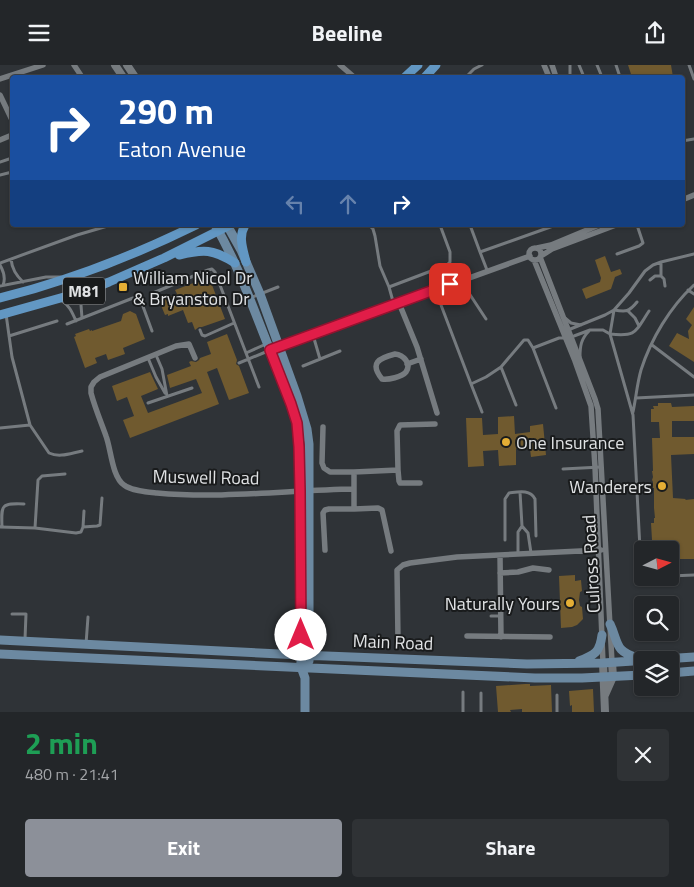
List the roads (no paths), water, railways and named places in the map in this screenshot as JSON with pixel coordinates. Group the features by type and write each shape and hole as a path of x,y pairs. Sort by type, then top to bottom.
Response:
{"main road":[{"path":"407,75 418,65"},
{"path":"426,75 436,65"},
{"path":"174,236 182,227"},
{"name":"M81","path":"0,298 55,283 111,262 192,227"},
{"path":"229,227 260,294 272,347"},
{"path":"244,227 241,239 246,262"},
{"path":"217,228 296,396 307,429 301,635 305,655"},
{"name":"M81","path":"3,314 89,290 127,275 164,258 217,228"},
{"path":"164,258 207,251 219,254 235,263"},
{"path":"305,491 305,712"},
{"path":"610,624 616,642 622,650 634,657"},
{"path":"282,654 292,648 301,635"},
{"path":"572,663 596,653 601,645 602,635"},
{"name":"Main Road","path":"0,640 518,664 634,660"},
{"name":"Main Road","path":"0,654 535,678 634,675"},
{"name":"Main Road","path":"679,658 694,657"},
{"path":"305,698 308,684 313,676 320,671 331,669"},
{"path":"679,672 694,671"}],"street":[{"path":"12,75 43,65"},
{"path":"343,66 352,75"},
{"path":"24,71 27,75"},
{"path":"0,95 10,116"},
{"path":"536,257 530,251 534,248 551,245 594,227"},
{"path":"272,347 397,304 487,270 536,257 605,227"},
{"path":"536,257 541,251 537,248"},
{"name":"Culross Road","path":"536,257 564,316 566,335 580,358 597,405 598,550 602,635 608,677 604,697 605,712"},
{"name":"Culross Road","path":"536,257 591,406 606,550 610,624 607,662"},
{"path":"397,304 417,347 437,413"},
{"name":"Muswell Road","path":"195,359 189,344 176,346 100,377 94,382 91,387 91,393 107,438 118,478 124,485 135,489 148,492 188,495 236,495 305,491"},
{"path":"395,354 403,356 407,364 405,373 388,379 380,377 375,365 379,360 395,354"},
{"path":"407,364 421,359"},
{"path":"420,483 400,483 398,470 399,426 403,424 435,424"},
{"path":"322,427 322,463 324,468 330,471 354,472 398,470"},
{"path":"354,472 354,509"},
{"path":"305,491 354,489"},
{"path":"325,550 325,510 381,509 392,551"},
{"path":"398,640 397,570 403,565 457,557 606,550"},
{"path":"500,555 501,637"},
{"path":"500,573 518,572 533,568 549,570"},
{"path":"467,636 550,637"}],"lane":[{"path":"468,75 482,65"},
{"path":"689,65 694,79"},
{"path":"2,286 5,279 0,264 77,235 104,227"},
{"path":"370,227 375,236 380,266 397,304"},
{"path":"389,287 447,265 450,261 450,252 441,227"},
{"path":"471,227 487,270"},
{"path":"480,252 550,227"},
{"path":"617,254 643,243 638,227"},
{"path":"566,335 614,310 645,271 653,265 694,254"},
{"path":"11,259 16,274 23,282"},
{"path":"662,262 661,276 664,279 665,286"},
{"path":"153,293 212,269 215,272 259,387"},
{"path":"2,286 52,276 68,278"},
{"path":"650,280 655,276 661,276"},
{"path":"461,280 486,319"},
{"path":"633,415 641,370 652,345 663,322 694,285"},
{"path":"249,298 278,287"},
{"path":"82,318 82,299 89,290"},
{"path":"688,290 694,294"},
{"path":"67,324 133,298 138,298 141,301 152,331"},
{"path":"59,299 68,305 76,321"},
{"path":"614,310 628,311 637,302"},
{"path":"441,305 482,411"},
{"path":"614,310 610,334 633,415 640,541"},
{"path":"628,311 635,318 639,326"},
{"path":"533,348 566,335 590,330 602,330 610,334 628,335 635,331 648,311"},
{"path":"3,314 30,425 49,453 60,455 82,451"},
{"path":"564,316 571,323 582,325"},
{"path":"9,336 57,321"},
{"path":"200,330 202,335 205,336 234,323"},
{"path":"580,358 580,345 584,336 590,330"},
{"path":"313,334 320,359"},
{"path":"471,384 501,367 524,340 528,340 533,348 556,408"},
{"path":"652,345 694,377"},
{"path":"246,353 272,347"},
{"path":"239,363 272,347"},
{"path":"303,366 340,351"},
{"path":"156,355 162,369 167,396"},
{"path":"148,358 167,396"},
{"path":"501,367 516,405"},
{"path":"148,403 192,388"},
{"path":"636,398 694,395"},
{"path":"0,428 30,425"},
{"path":"563,469 598,467"},
{"path":"35,528 38,479 42,476 65,474"},
{"path":"518,554 518,532 522,526 520,492"},
{"path":"505,540 505,499 509,493 520,492 533,495 535,499 536,536"},
{"path":"83,527 100,525 102,498"},
{"path":"24,503 8,504 3,507 1,527 35,528 76,533 81,532 83,527 84,511"},
{"path":"522,526 528,533 532,553"},
{"path":"679,575 694,575"},
{"path":"12,614 26,614 25,642"},
{"path":"491,616 501,616"},
{"path":"86,645 88,617"},
{"path":"463,692 463,712"},
{"path":"481,693 481,712"},
{"path":"557,695 557,712"}],"place":[{"name":"William Nicol Dr & Bryanston Dr","path":"123,287"},
{"name":"One Insurance","path":"506,442"},
{"name":"Wanderers","path":"662,486"},
{"name":"Naturally Yours","path":"570,603"}]}
